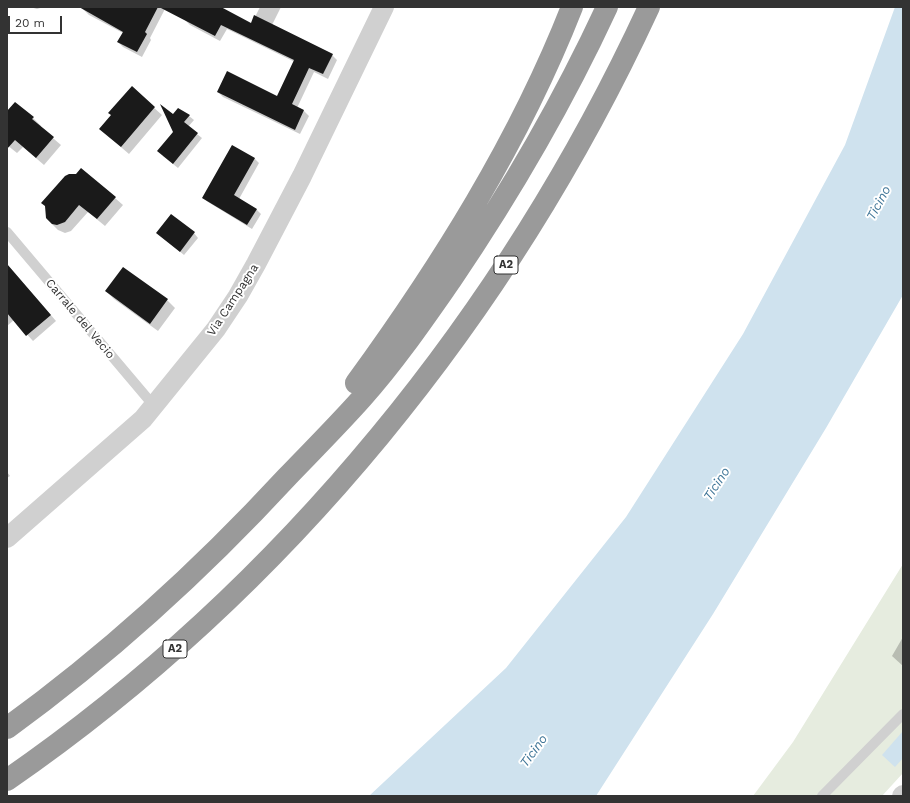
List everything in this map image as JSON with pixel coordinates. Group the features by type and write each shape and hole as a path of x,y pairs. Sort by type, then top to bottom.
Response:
{"highway":[{"path":"292,472 398,324 456,236 526,111 551,58 572,7"},
{"path":"7,728 140,622 218,550 363,397 402,348 462,264 492,217 536,144 577,69 607,7"},
{"name":"A2","path":"7,780 46,754 147,673 243,585 326,498 387,427 453,342 499,276 534,222 610,89 649,7"}],"street":[{"name":"Via Campagna","path":"7,538 143,419 216,329 238,296 256,264 302,176 384,7"}],"lane":[{"name":"Carrale del Vecio","path":"7,232 154,406"},
{"path":"822,796 903,714"}],"shaded area":[{"path":"903,564 903,773 882,796 753,796 793,742"}],"water":[{"name":"Ticino","path":"895,7 903,7 903,295 826,428 713,614 596,796 369,796 506,668 626,517 743,334 845,145"},
{"path":"903,731 903,758 895,767 882,755"}],"building":[{"path":"79,7 158,7 145,32 147,34 137,52 117,42 123,32"},
{"path":"159,7 221,7 251,23 254,15 333,54 323,74 309,68 292,104 304,110 295,130 217,92 227,71 277,96 294,60 221,25 215,36"},
{"path":"132,86 155,107 121,147 99,129 111,115 108,113"},
{"path":"15,102 34,117 32,119 54,137 36,158 15,140 7,149 7,111"},
{"path":"160,104 173,114 178,108 190,115 184,122 198,133 173,164 157,151 173,132"},
{"path":"232,145 255,158 234,195 257,209 247,225 202,198"},
{"path":"81,168 116,197 97,219 79,205 65,222 57,225 52,224 46,218 45,206 41,203 65,176 69,174 76,174"},
{"path":"171,214 195,232 180,252 156,233"},
{"path":"7,264 51,315 26,336 7,313"},
{"path":"123,267 168,299 150,324 105,291"}]}
